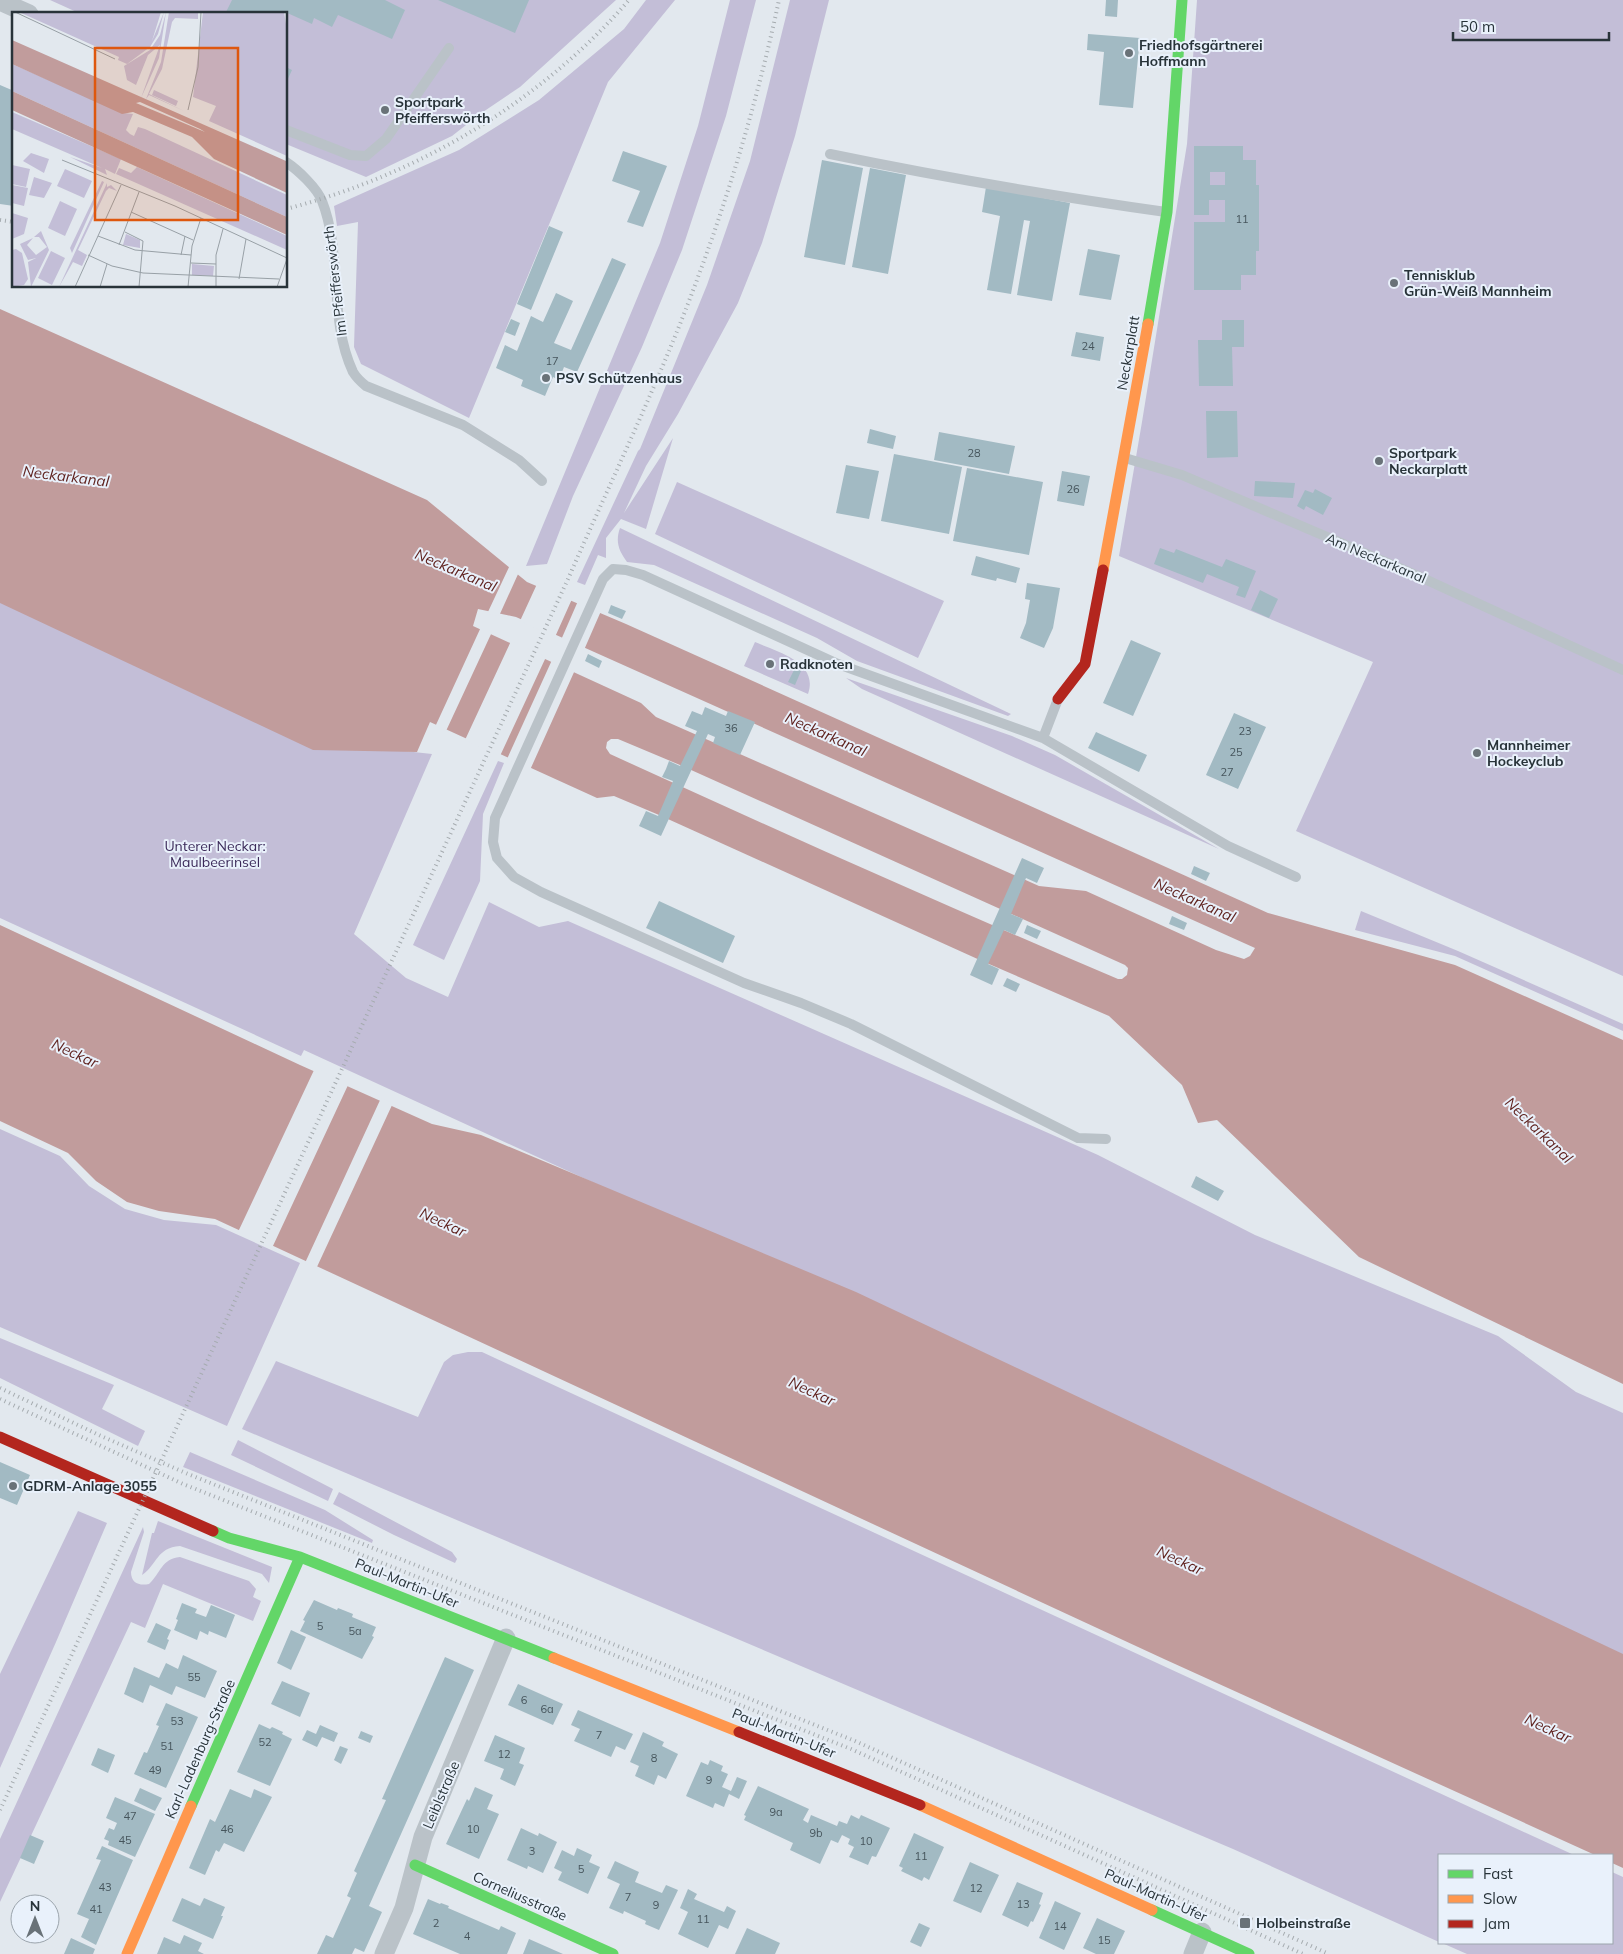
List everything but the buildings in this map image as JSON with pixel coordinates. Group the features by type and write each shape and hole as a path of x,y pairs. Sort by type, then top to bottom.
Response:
{"street":[{"name":"Neckarplatt","path":"1058,700 1085,664 1124,457 1167,212 1182,0"},
{"path":"0,1 25,12"},
{"name":"Paul-Martin-Ufer","path":"0,1438 220,1534 300,1557 908,1799 1248,1954"},
{"name":"Karl-Ladenburg-Straße","path":"127,1954 300,1557"},
{"name":"Leiblstraße","path":"384,1954 404,1908 422,1838 506,1638"},
{"name":"Corneliusstraße","path":"415,1865 614,1954"},
{"path":"1193,1954 1202,1932"}],"lane":[{"path":"288,131 350,155 366,156 386,139 449,48"},
{"path":"830,154 921,173 1167,212"},
{"name":"Im Pfeifferswörth","path":"288,163 298,170 322,199 329,227 342,343 354,374 366,386 463,426 518,460 542,481"},
{"name":"Am Neckarkanal","path":"1124,457 1182,475 1380,559 1623,670"},
{"path":"1106,1139 1078,1138 851,1024 801,1003 744,983 590,915 514,877 497,858 493,842 495,818 603,580 612,569 626,570 643,575 838,664 1043,738 1228,846 1296,877"},
{"path":"1043,738 1058,700"}],"green space":[{"name":"Sportpark Pfeifferswörth","path":"50,0 616,0 520,87 452,136 366,177 288,145 288,12 77,12"},
{"path":"646,0 675,0 608,82 469,418 361,364 354,347 358,222 337,226 334,206 459,150 539,100 624,29"},
{"path":"730,0 756,0 726,116 682,250 642,347 573,496 547,564 526,566 660,243 698,126"},
{"path":"790,0 829,0 795,136 762,243 738,303 678,414 646,466 624,513 673,438 646,529 621,519 606,538 606,558 598,555 585,585 577,582 640,449 707,285 750,161"},
{"name":"Sportpark Neckarplatt","path":"1197,0 1623,0 1623,976 1296,831 1373,662 1119,556 1187,144"},
{"path":"677,482 944,601 918,658 655,534"},
{"path":"620,528 1011,714 1008,716 857,661 817,638 654,565 627,562 619,546"},
{"name":"Unterer Neckar: Maulbeerinsel","path":"0,596 331,743 432,754 354,934 406,978 448,997 489,902 539,927 568,921 1098,1155 1255,1235 1498,1336 1576,1392 1623,1413 1623,1662 843,1297 304,1050 301,1056 0,918"},
{"path":"755,642 785,654 802,666 808,674 810,683 808,694 744,666"},
{"path":"846,678 1012,736 1055,755 1219,849 862,689"},
{"path":"498,761 504,763 483,814 480,881 444,960 413,945"},
{"path":"1361,911 1458,951 1623,1024 1623,1031 1455,956 1355,930"},
{"path":"0,1129 60,1156 89,1186 125,1209 164,1220 216,1225 300,1263 227,1426 0,1327"},
{"path":"0,1338 114,1385 102,1409 145,1431 138,1446 0,1378"},
{"path":"482,1352 1572,1854 1438,1854 1438,1942 1233,1849 242,1429 276,1361 418,1417 444,1362 453,1355"},
{"path":"238,1440 333,1489 328,1501 231,1455"},
{"path":"190,1452 325,1510 373,1540 372,1543 183,1467"},
{"path":"339,1492 452,1552 457,1559 455,1563 333,1504"},
{"path":"78,1511 107,1523 0,1768 0,1674"},
{"path":"158,1521 272,1567 269,1583 262,1574 180,1546 172,1547 162,1553 142,1575 152,1533 154,1533"},
{"path":"143,1527 144,1532 131,1572 132,1579 136,1583 142,1585 149,1584 165,1564 174,1558 180,1557 249,1581 256,1589 253,1597 261,1601 253,1621 163,1584 145,1628 131,1622 0,1902 0,1839"},
{"path":"1613,1872 1623,1877 1623,1954 1467,1954 1444,1944 1613,1944"}],"water":[{"name":"Neckarkanal","path":"0,309 427,500 527,582 626,624 1268,913 1455,965 1623,1040 1623,1384 1359,1257 1217,1120 1198,1123 1182,1085 1109,1016 982,961 659,815 614,796 597,798 430,722 417,752 313,750 0,603","holes":["478,609 516,617 1255,948 1250,956 1244,959 1216,950 1086,891 1039,886 656,717 641,703 473,626","611,739 618,739 680,765 1125,965 1128,968 1127,975 1122,979 1118,979 736,812 610,754 606,748 607,742"]},
{"name":"Neckar","path":"0,925 300,1065 432,1124 481,1135 856,1292 1623,1654 1623,1868 1613,1863 1613,1854 1593,1854 1164,1659 215,1219 159,1211 127,1202 96,1181 68,1153 0,1121"}],"pier":[{"path":"510,565 519,572 499,616 487,614"},
{"path":"537,584 572,599 555,637 520,621"},
{"path":"578,601 601,611 584,650 561,640"},
{"path":"481,627 492,632 446,731 435,727"},
{"path":"511,641 546,657 500,756 465,740"},
{"path":"552,660 575,670 530,770 507,759"},
{"path":"315,1068 349,1083 272,1248 238,1232"},
{"path":"381,1098 393,1103 316,1269 305,1263"}],"railway":[{"path":"288,208 335,194 382,176 429,155 473,130 516,102 556,71 594,37 629,0"},
{"path":"0,1810 568,579 655,385 697,280 725,201 760,81 779,0"},
{"path":"0,220 12,222"},
{"path":"0,1388 101,1436 188,1474 855,1741 1329,1954"},
{"path":"0,1399 183,1484 851,1749 1303,1954"}],"traffic: fast":[{"path":"1148,324 1167,212 1182,0"},
{"path":"213,1531 229,1538 300,1557 554,1658"},
{"path":"191,1806 300,1557"},
{"path":"415,1865 613,1954"},
{"path":"1152,1910 1249,1954"}],"traffic: slow":[{"path":"1103,570 1148,324"},
{"path":"554,1658 739,1732"},
{"path":"920,1805 1152,1910"},
{"path":"127,1954 191,1806"}],"traffic: jam":[{"path":"1058,699 1085,664 1103,570"},
{"path":"0,1437 213,1531"},
{"path":"739,1732 920,1805"}],"place":[{"name":"Friedhofsgärtnerei Hoffmann","path":"1129,53"},
{"name":"Sportpark Pfeifferswörth","path":"385,110"},
{"name":"Tennisklub Grün-Weiß Mannheim","path":"1394,283"},
{"name":"PSV Schützenhaus","path":"546,378"},
{"name":"Sportpark Neckarplatt","path":"1379,461"},
{"name":"Radknoten","path":"770,664"},
{"name":"Mannheimer Hockeyclub","path":"1477,753"},
{"name":"GDRM-Anlage 3055","path":"13,1486"},
{"name":"Holbeinstraße","path":"1245,1923"}]}
